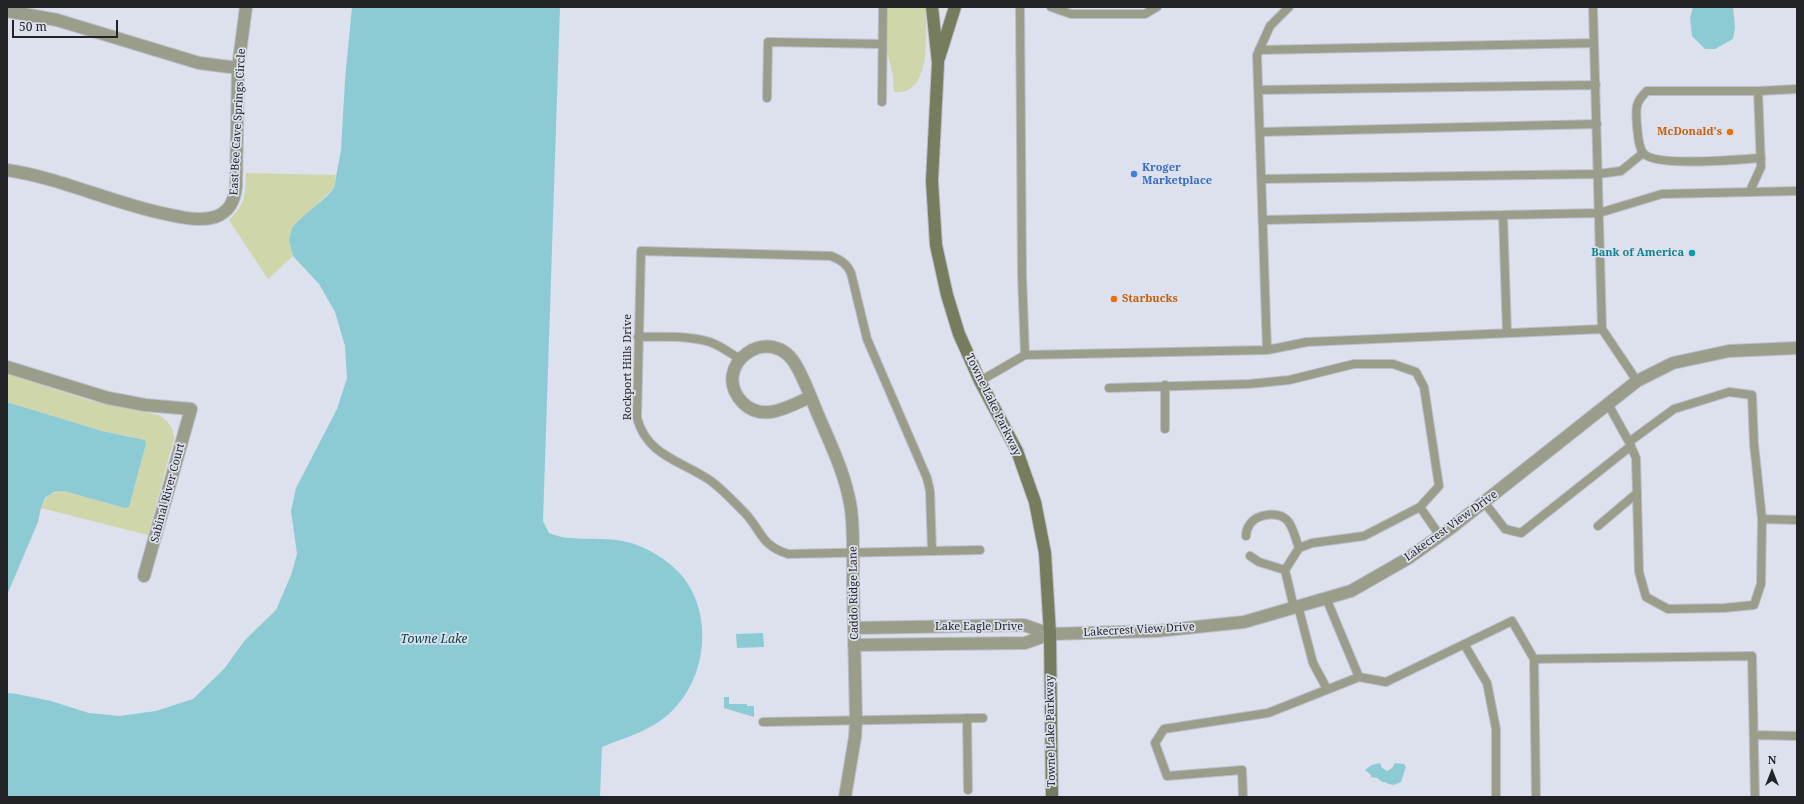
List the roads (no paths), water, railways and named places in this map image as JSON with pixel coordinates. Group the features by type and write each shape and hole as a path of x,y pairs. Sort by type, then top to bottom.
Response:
{"street":[{"name":"East Bee Cave Springs Circle","path":"7,170 51,181 140,209 182,217 203,219 214,217 227,211 235,200 238,68 246,7"},
{"name":"Towne Lake Parkway","path":"932,7 938,63 932,181 936,245 947,295 959,334 980,381 1017,451 1035,502 1044,553 1050,634 1052,797"},
{"name":"Towne Lake Parkway","path":"938,63 955,7"},
{"path":"7,11 57,20 199,63 238,68"},
{"name":"Caddo Ridge Lane","path":"740,359 750,350 762,346 777,348 788,355 797,366 846,485 851,508 853,552 856,721 846,796"},
{"name":"Lakecrest View Drive","path":"1050,634 1157,631 1244,622 1351,591 1407,559 1440,536 1637,381 1673,363 1729,350 1797,348"},
{"path":"740,359 733,372 733,384 738,398 748,407 762,413 777,411 810,397"},
{"name":"Sabinal River Court","path":"7,367 108,398 145,405 191,409 144,576"},
{"name":"Lake Eagle Drive","path":"854,628 1024,625 1050,634"},
{"name":"Lake Eagle Drive","path":"854,645 1025,643 1050,634"}],"lane":[{"path":"882,102 883,7"},
{"path":"1020,7 1022,267 1025,355"},
{"path":"1052,7 1071,14 1145,14 1157,7"},
{"path":"1267,350 1257,55 1270,26 1289,7"},
{"path":"1593,7 1602,329 1637,381"},
{"path":"766,98 768,42 882,44"},
{"path":"1259,50 1594,43"},
{"path":"1258,90 1596,85"},
{"path":"1761,158 1668,162 1653,159 1643,153 1638,138 1636,108 1639,98 1647,91 1797,90"},
{"path":"1750,190 1761,167 1758,91"},
{"path":"1260,132 1597,124"},
{"path":"1261,179 1598,174 1621,171 1643,153"},
{"path":"1263,220 1599,213 1662,194 1750,190 1797,190"},
{"path":"1503,215 1507,333"},
{"name":"Rockport Hills Drive","path":"932,551 930,490 927,478 867,339 848,266 841,260 831,256 640,251 637,418 640,430 646,440 661,452 711,481 747,515 766,543 776,550 788,554 853,552 932,551 980,550"},
{"path":"980,381 1025,355 1267,350 1308,342 1602,329"},
{"path":"638,337 694,339 709,342 725,349 740,359"},
{"path":"1109,388 1249,384 1289,380 1354,364 1393,364 1416,372 1424,387 1439,486 1420,507 1364,536 1312,543 1299,548 1285,570 1313,663 1327,690"},
{"path":"1165,386 1165,429"},
{"path":"1484,502 1506,529 1522,532 1630,444 1674,409 1729,392 1752,395 1754,444 1762,519 1761,584 1754,605 1724,608 1668,609 1646,597 1639,572 1636,458 1630,444 1608,404"},
{"path":"1598,526 1637,493"},
{"path":"1420,507 1440,536"},
{"path":"1246,536 1250,523 1255,519 1267,515 1279,516 1287,520 1299,548"},
{"path":"1762,519 1797,520"},
{"path":"1250,556 1258,562 1285,570"},
{"path":"1326,598 1359,677"},
{"path":"1243,797 1242,770 1167,776 1155,743 1164,729 1268,713 1359,677 1386,682 1512,620 1534,658 1536,797"},
{"path":"1464,644 1487,683 1496,729 1496,797"},
{"path":"1534,658 1752,656 1755,797"},
{"path":"967,718 968,790"},
{"path":"763,722 983,718"},
{"path":"1754,735 1797,736"}],"water":[{"name":"Towne Lake","path":"352,7 560,7 543,521 549,533 562,537 607,539 635,544 660,557 670,564 683,577 693,592 699,609 702,627 702,646 699,664 693,681 684,697 665,718 648,728 602,747 600,797 7,797 7,693 51,701 89,713 119,716 156,711 193,699 224,669 245,640 276,610 291,575 297,554 291,511 296,488 337,409 347,378 345,346 335,312 319,284 293,256 289,240 292,228 298,221 334,188 341,150 345,80"},
{"path":"1693,7 1733,7 1735,27 1733,39 1715,49 1705,49 1692,36 1690,18"},
{"path":"7,402 102,431 145,440 146,444 129,507 125,508 64,491 54,492 45,498 38,522 7,595"},
{"path":"763,633 764,647 737,648 736,634"},
{"path":"724,697 729,697 729,704 747,704 747,706 754,706 754,717 724,708"},
{"path":"1380,763 1382,768 1387,771 1392,768 1395,763 1404,764 1406,767 1401,782 1393,785 1382,782 1377,778 1371,777 1371,775 1365,770 1372,765"}],"place":[{"name":"McDonald's","path":"1730,132"},
{"name":"Kroger Marketplace","path":"1134,174"},
{"name":"Bank of America","path":"1692,253"},
{"name":"Starbucks","path":"1114,299"}]}
